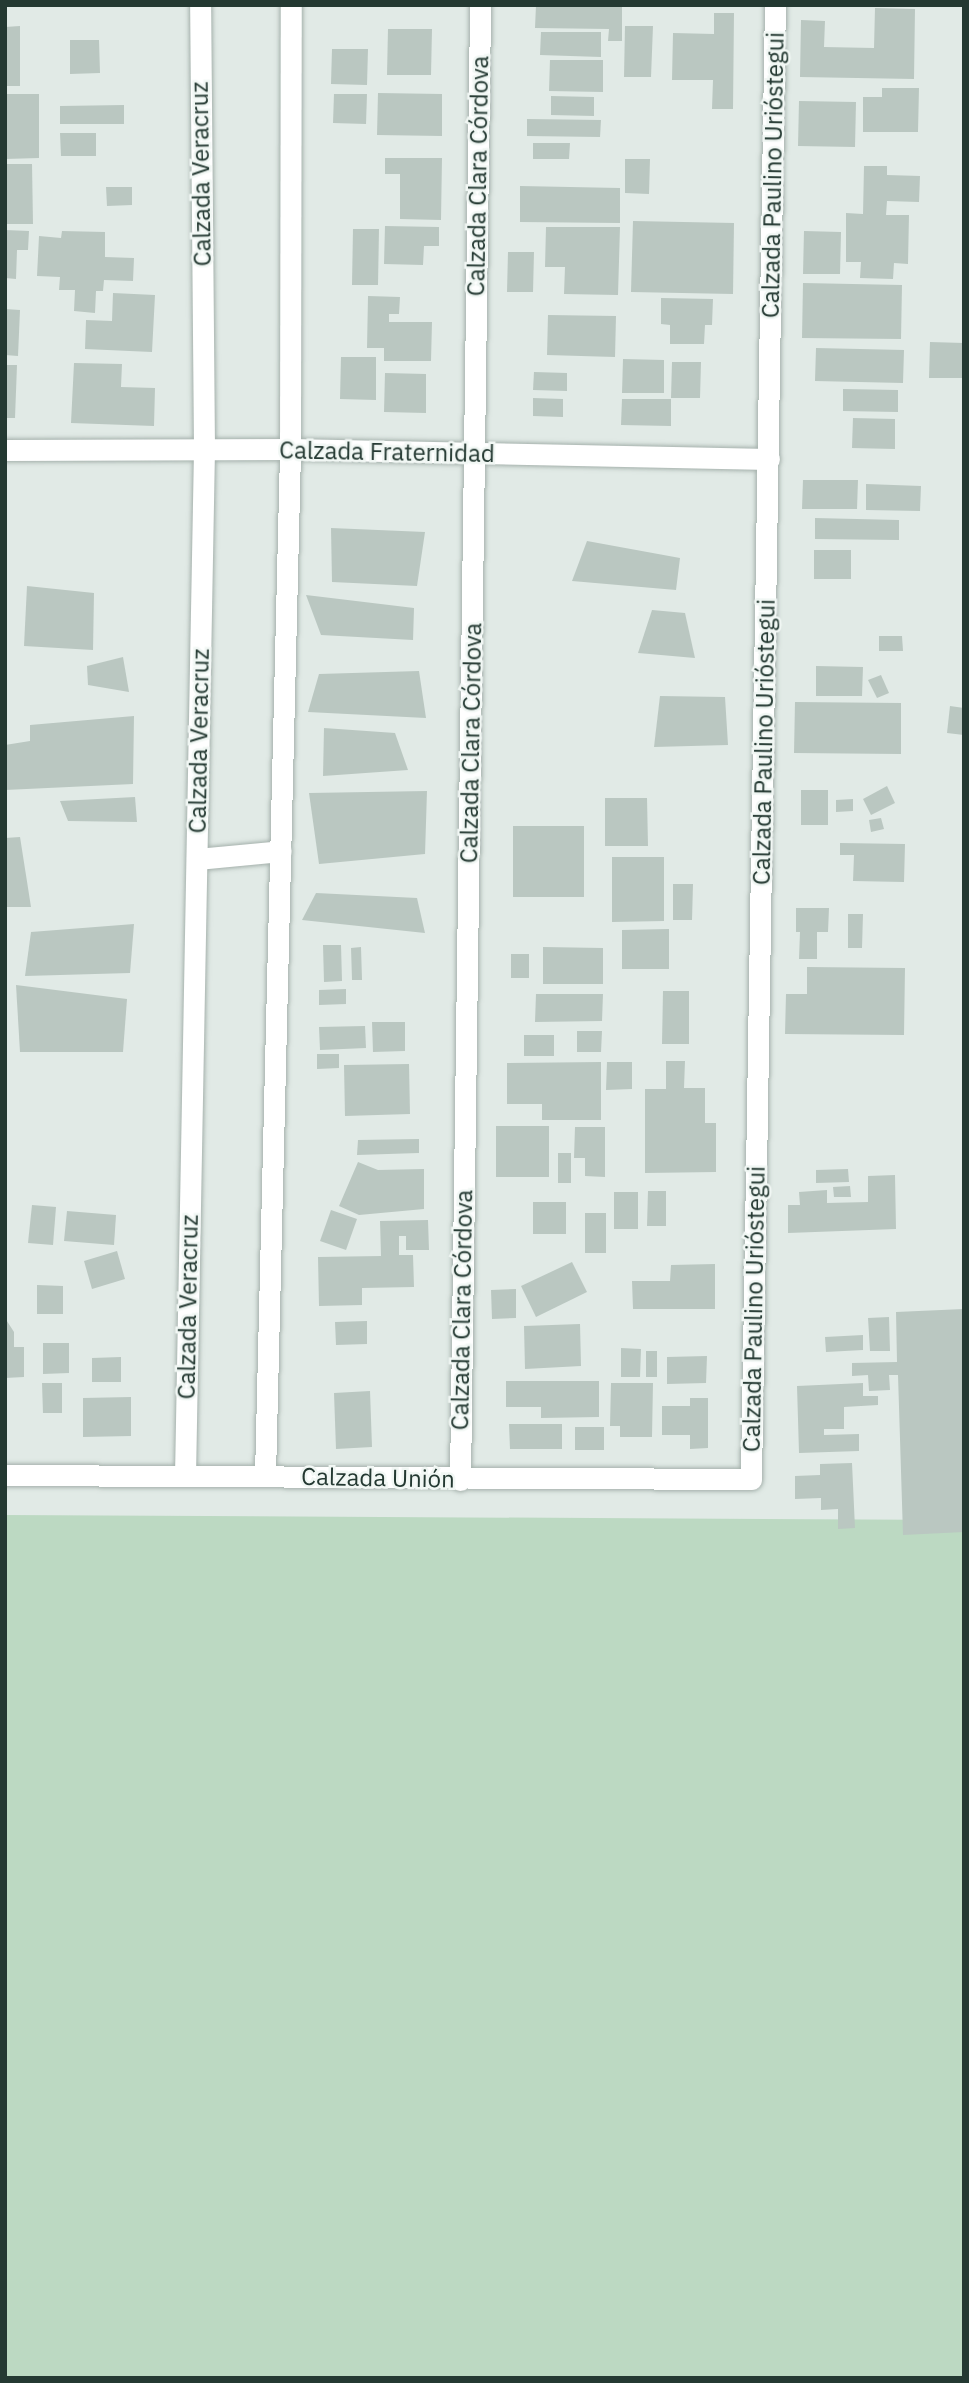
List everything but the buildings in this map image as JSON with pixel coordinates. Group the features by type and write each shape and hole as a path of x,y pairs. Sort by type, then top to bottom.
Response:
{"street":[{"name":"Calzada Veracruz","path":"186,1476 204,448 200,5"},
{"path":"265,1475 290,449 291,5"},
{"name":"Calzada Clara Córdova","path":"460,1480 480,5"},
{"name":"Calzada Paulino Urióstegui","path":"751,1479 775,5"},
{"name":"Calzada Fraternidad","path":"5,450 290,449 769,459"},
{"path":"197,859 281,851"},
{"name":"Calzada Unión","path":"5,1475 265,1475 460,1480 751,1479"}],"green space":[{"path":"5,1515 964,1520 964,2378 5,2378"}]}
